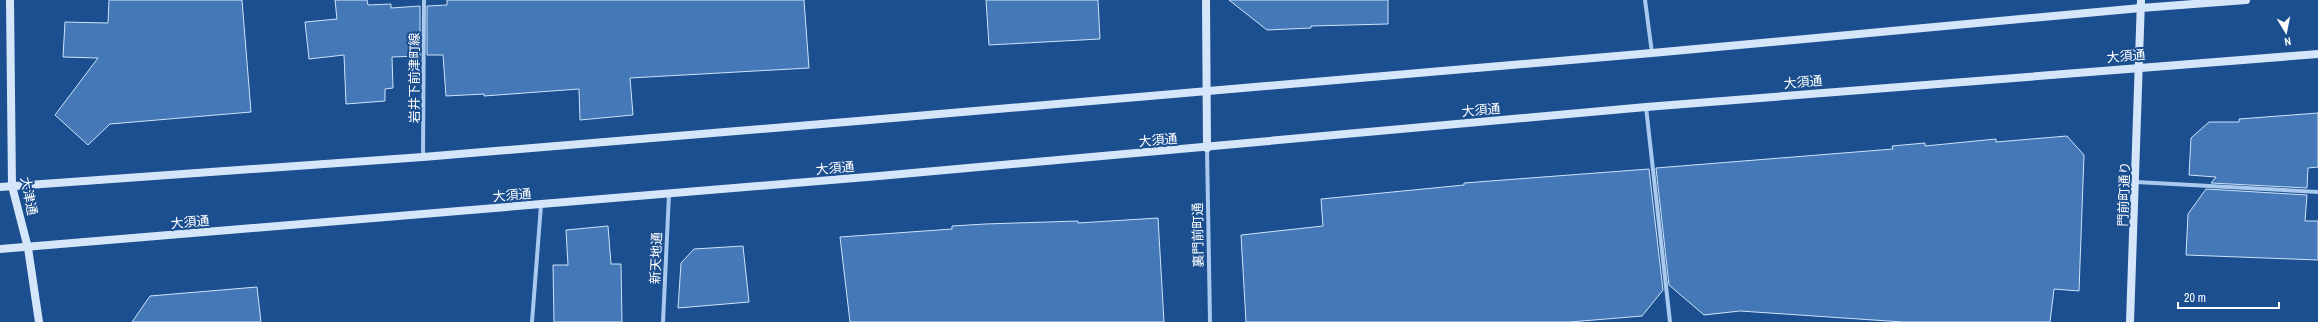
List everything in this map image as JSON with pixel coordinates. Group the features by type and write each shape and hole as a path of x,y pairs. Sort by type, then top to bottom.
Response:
{"street":[{"name":"大津通","path":"10,0 12,186 28,248 39,322"},
{"name":"岩井下前津町線","path":"423,157 424,0"},
{"path":"1206,0 1207,148"},
{"path":"1646,0 1652,53"},
{"path":"0,187 423,157 1652,53 2141,4 2246,0"},
{"name":"門前町通り","path":"2130,322 2141,4"},
{"name":"大須通","path":"0,249 28,248 1207,148 1646,107 2140,66 2318,54"},
{"path":"1646,107 1670,322"},
{"name":"裏門前町通","path":"1207,148 1210,322"},
{"path":"2136,182 2318,192"},
{"name":"新天地通","path":"663,322 669,194"},
{"path":"532,322 541,205"}],"building":[{"path":"109,0 242,0 251,112 110,124 88,145 55,115 98,58 63,57 65,22 108,23"},
{"path":"335,0 367,0 368,5 391,4 391,8 420,6 420,56 392,57 393,88 385,89 385,101 346,104 344,55 309,59 305,22 337,19"},
{"path":"447,0 804,0 809,68 630,78 633,115 580,120 579,89 484,96 484,94 446,96 443,55 427,55 427,6 447,5"},
{"path":"986,0 1098,0 1100,39 989,45"},
{"path":"1229,0 1388,0 1388,24 1311,26 1311,28 1267,30"},
{"path":"2318,113 2318,167 2308,168 2307,188 2211,183 2216,177 2189,175 2191,138 2209,122 2239,122 2239,119"},
{"path":"2067,136 2084,155 2079,291 2054,289 2050,322 1903,322 1740,311 1704,315 1669,285 1656,168 1893,149 1892,146 1925,143 1925,146 1996,139 1996,142"},
{"path":"1649,169 1663,290 1642,316 1570,322 1246,322 1241,235 1323,226 1321,199 1464,185 1464,183"},
{"path":"2206,189 2307,195 2305,221 2318,221 2318,260 2186,255 2188,214"},
{"path":"1158,218 1164,322 850,322 840,237 952,229 952,226 985,224 1078,221 1078,223"},
{"path":"608,226 611,264 621,264 622,322 554,322 553,265 568,265 566,230"},
{"path":"743,246 749,302 678,308 681,263 694,249"},
{"path":"257,287 261,322 132,322 150,296"}]}
